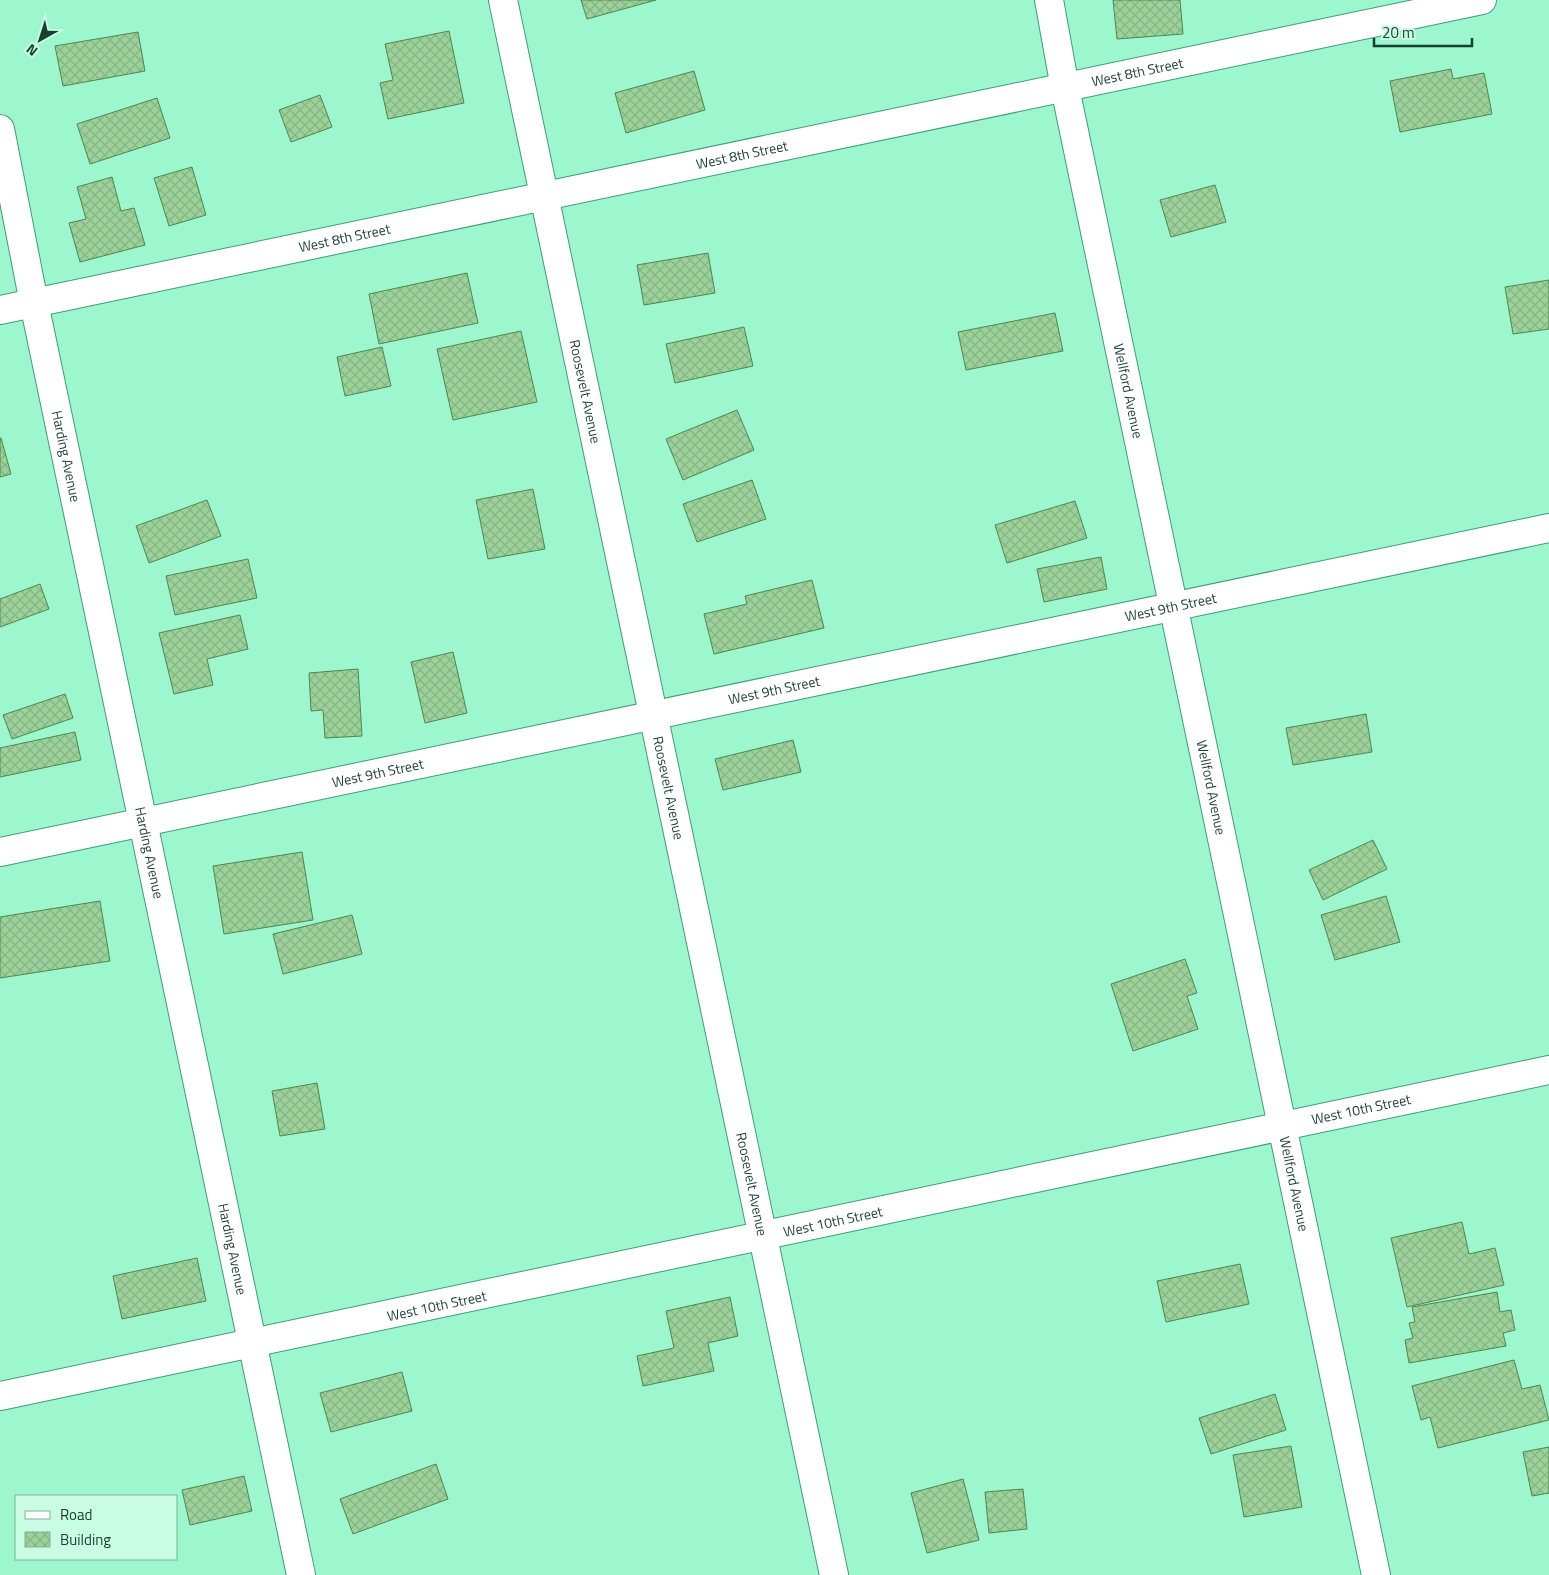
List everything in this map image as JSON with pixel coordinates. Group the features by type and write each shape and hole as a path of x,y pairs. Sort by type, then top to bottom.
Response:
{"street":[{"name":"Roosevelt Avenue","path":"503,0 834,1575"},
{"name":"Wellford Avenue","path":"1049,0 1065,88 1376,1575"},
{"name":"West 8th Street","path":"0,310 1482,0"},
{"name":"Harding Avenue","path":"0,129 34,302 302,1575"},
{"name":"West 9th Street","path":"0,852 1549,528"},
{"name":"West 10th Street","path":"0,1396 253,1345 1282,1125 1549,1070"}],"building":[{"path":"581,0 656,0 587,19"},
{"path":"1113,0 1180,0 1183,34 1117,39"},
{"path":"449,31 464,103 388,119 380,83 393,80 385,44"},
{"path":"138,32 145,71 63,86 55,46"},
{"path":"1451,69 1453,79 1484,73 1492,114 1400,132 1390,81"},
{"path":"694,71 705,110 626,133 615,93"},
{"path":"320,95 332,127 291,142 279,110"},
{"path":"157,98 170,138 90,164 77,124"},
{"path":"192,167 206,215 169,226 154,178"},
{"path":"112,177 121,211 134,208 145,245 80,262 69,223 86,219 77,187"},
{"path":"1215,185 1226,222 1171,237 1160,200"},
{"path":"708,253 715,293 644,305 637,265"},
{"path":"467,273 478,323 379,344 369,294"},
{"path":"1549,280 1549,329 1513,334 1505,287"},
{"path":"1055,313 1063,351 966,370 958,332"},
{"path":"744,327 753,366 675,383 666,344"},
{"path":"521,331 537,402 453,420 437,349"},
{"path":"382,347 391,386 345,396 337,357"},
{"path":"737,410 754,450 683,480 666,439"},
{"path":"0,438 11,474 0,477"},
{"path":"752,480 766,519 697,542 683,504"},
{"path":"533,489 545,549 488,559 476,500"},
{"path":"207,500 221,536 149,563 136,526"},
{"path":"1075,501 1087,538 1007,563 995,525"},
{"path":"1101,557 1107,589 1044,602 1037,569"},
{"path":"248,559 257,598 175,615 166,576"},
{"path":"812,580 824,628 714,654 704,614 747,604 745,596"},
{"path":"40,584 49,609 0,627 0,599"},
{"path":"240,615 248,649 207,659 213,685 174,694 159,633"},
{"path":"453,652 467,713 425,723 411,662"},
{"path":"358,669 362,736 325,738 323,710 311,711 309,673"},
{"path":"65,694 73,718 12,739 3,715"},
{"path":"1366,714 1372,752 1293,765 1286,728"},
{"path":"75,732 81,760 0,777 0,748"},
{"path":"793,740 801,772 723,790 715,759"},
{"path":"1373,840 1387,869 1323,900 1309,870"},
{"path":"302,852 313,920 224,934 213,866"},
{"path":"1386,896 1400,942 1335,960 1321,915"},
{"path":"100,901 110,961 0,978 0,917"},
{"path":"352,915 362,954 283,974 273,934"},
{"path":"1185,959 1197,993 1187,996 1198,1029 1133,1051 1111,984"},
{"path":"317,1083 325,1129 280,1136 272,1091"},
{"path":"1462,1222 1469,1254 1495,1248 1504,1285 1407,1307 1391,1238"},
{"path":"197,1258 206,1301 122,1319 113,1276"},
{"path":"1240,1264 1249,1304 1166,1322 1157,1281"},
{"path":"1497,1292 1500,1312 1511,1310 1515,1330 1503,1333 1506,1346 1409,1363 1405,1340 1413,1338 1409,1323 1415,1322 1412,1307"},
{"path":"730,1297 738,1336 708,1343 714,1371 643,1386 637,1356 674,1348 666,1311"},
{"path":"1514,1360 1522,1389 1540,1385 1549,1420 1438,1448 1430,1417 1421,1420 1412,1386"},
{"path":"402,1372 412,1411 331,1432 320,1393"},
{"path":"1275,1394 1286,1430 1211,1454 1199,1418"},
{"path":"1291,1446 1302,1507 1244,1517 1233,1455"},
{"path":"1549,1447 1549,1493 1532,1496 1523,1452"},
{"path":"436,1464 448,1499 353,1534 340,1499"},
{"path":"244,1476 252,1511 190,1525 182,1490"},
{"path":"963,1479 979,1540 927,1553 911,1493"},
{"path":"1023,1489 1027,1529 989,1533 985,1492"}]}
